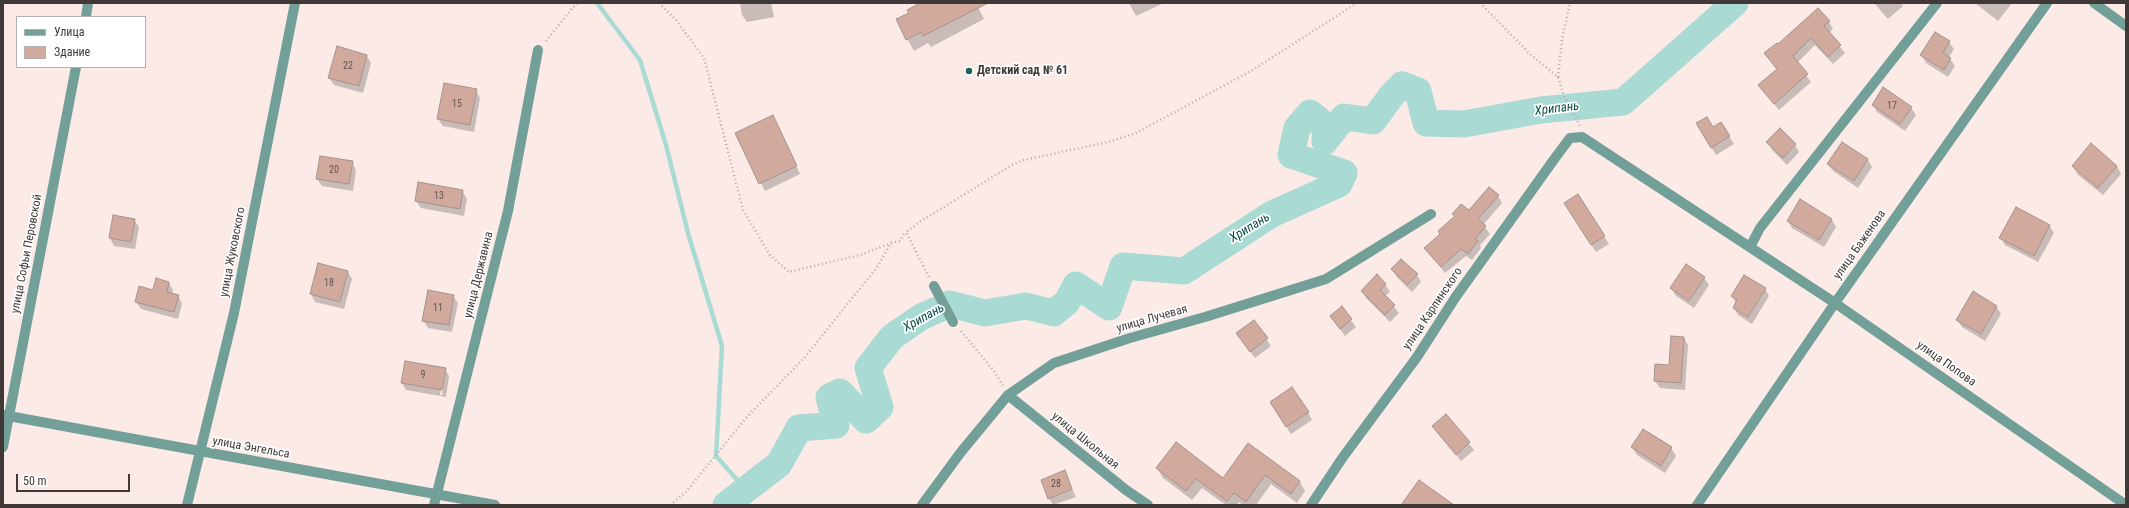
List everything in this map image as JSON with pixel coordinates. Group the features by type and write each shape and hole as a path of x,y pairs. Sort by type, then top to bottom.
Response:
{"street":[{"path":"86,16 88,3"},
{"name":"улица Жуковского","path":"187,505 234,313 295,3"},
{"path":"1750,247 1760,228 1937,3"},
{"name":"улица Баженова","path":"1697,505 1835,303 2047,3"},
{"path":"2094,3 2126,26"},
{"name":"улица Державина","path":"434,505 508,211 538,50"},
{"name":"улица Софьи Перовской","path":"3,447 6,415 76,68"},
{"name":"улица Попова","path":"1582,137 1835,303 2126,505"},
{"name":"улица Карпинского","path":"1311,505 1343,457 1417,357 1455,298 1570,138 1582,137"},
{"name":"улица Лучевая","path":"922,505 961,452 1008,395 1054,363 1130,338 1205,317 1326,279 1431,214"},
{"path":"934,286 954,322"},
{"name":"улица Школьная","path":"1008,395 1126,490 1148,505"},
{"name":"улица Энгельса","path":"6,415 199,452 495,505"}],"path":[{"path":"538,50 575,5 580,3"},
{"path":"659,3 676,20 704,58 742,210 770,255 789,272 860,255 900,241 906,232 1012,165 1024,160 1108,142 1136,133 1251,71 1357,3"},
{"path":"1480,3 1530,54 1558,77"},
{"path":"1570,3 1562,39 1558,77 1564,96 1580,122 1582,137"},
{"path":"906,232 934,286"},
{"path":"670,505 686,492 746,418 805,357 878,266 891,243"},
{"path":"954,322 994,371 1008,395"}],"building":[{"path":"920,3 988,3 923,36 921,32 906,40 896,19 909,13 907,10"},
{"path":"1818,8 1830,21 1824,26 1841,45 1828,57 1811,38 1793,56 1808,74 1774,104 1758,85 1777,69 1764,53 1777,43 1778,44"},
{"path":"1935,32 1950,41 1943,53 1951,58 1944,70 1920,55"},
{"path":"337,46 367,55 359,86 328,78"},
{"path":"444,83 477,89 470,125 437,119"},
{"path":"1883,87 1912,107 1900,124 1872,105"},
{"path":"773,115 797,166 759,184 735,133"},
{"path":"1707,117 1713,127 1721,122 1730,136 1711,148 1696,123"},
{"path":"1780,128 1796,144 1783,158 1766,142"},
{"path":"1842,142 1868,159 1854,181 1827,164"},
{"path":"2091,143 2117,166 2098,188 2072,166"},
{"path":"320,156 353,161 349,184 316,179"},
{"path":"418,182 463,190 460,209 415,201"},
{"path":"1489,187 1499,195 1478,219 1486,226 1475,239 1478,241 1468,254 1461,249 1441,267 1424,248 1440,234 1438,231 1455,216 1452,214 1461,204 1469,210"},
{"path":"1578,194 1605,236 1591,245 1564,203"},
{"path":"1800,199 1832,219 1819,240 1787,221"},
{"path":"2016,207 2050,225 2034,256 1999,238"},
{"path":"113,215 135,219 131,242 109,238"},
{"path":"1401,259 1418,274 1407,285 1391,269"},
{"path":"318,263 348,271 340,302 310,294"},
{"path":"1686,264 1705,277 1689,301 1670,288"},
{"path":"1377,274 1386,284 1380,290 1395,305 1385,315 1361,291"},
{"path":"1744,275 1766,288 1748,317 1733,308 1737,300 1731,296"},
{"path":"156,278 169,282 167,292 179,295 174,312 135,302 139,286 153,290"},
{"path":"428,290 454,295 449,325 422,321"},
{"path":"1973,291 1997,306 1981,334 1956,320"},
{"path":"1342,306 1352,319 1340,329 1330,316"},
{"path":"1254,320 1268,338 1250,352 1236,333"},
{"path":"1671,336 1684,337 1681,383 1654,381 1655,364 1669,365"},
{"path":"405,361 446,368 442,390 401,383"},
{"path":"1292,387 1309,412 1286,427 1270,402"},
{"path":"1446,414 1470,442 1456,455 1432,426"},
{"path":"1643,429 1672,447 1661,466 1631,447"},
{"path":"1176,442 1223,478 1248,443 1300,481 1291,494 1265,475 1246,502 1234,493 1227,501 1196,479 1186,491 1156,468"},
{"path":"1065,470 1072,489 1048,499 1041,480"},
{"path":"1419,480 1454,505 1401,505"}],"waterway":[{"path":"597,3 640,60 666,145 688,233 722,346 716,456 746,490"},
{"name":"Хрипань","path":"726,505 779,464 799,428 836,425 829,397 840,392 866,420 880,407 868,368 892,337 921,317 950,304 985,313 1026,306 1054,313 1067,302 1076,285 1109,307 1123,266 1184,271 1272,214 1339,184 1344,173 1291,155 1297,128 1310,113 1326,126 1325,141 1344,117 1373,121 1392,95 1402,85 1418,91 1426,123 1464,124 1541,110 1623,102 1735,3"}],"place":[{"name":"Детский сад № 61","path":"969,71"}]}
